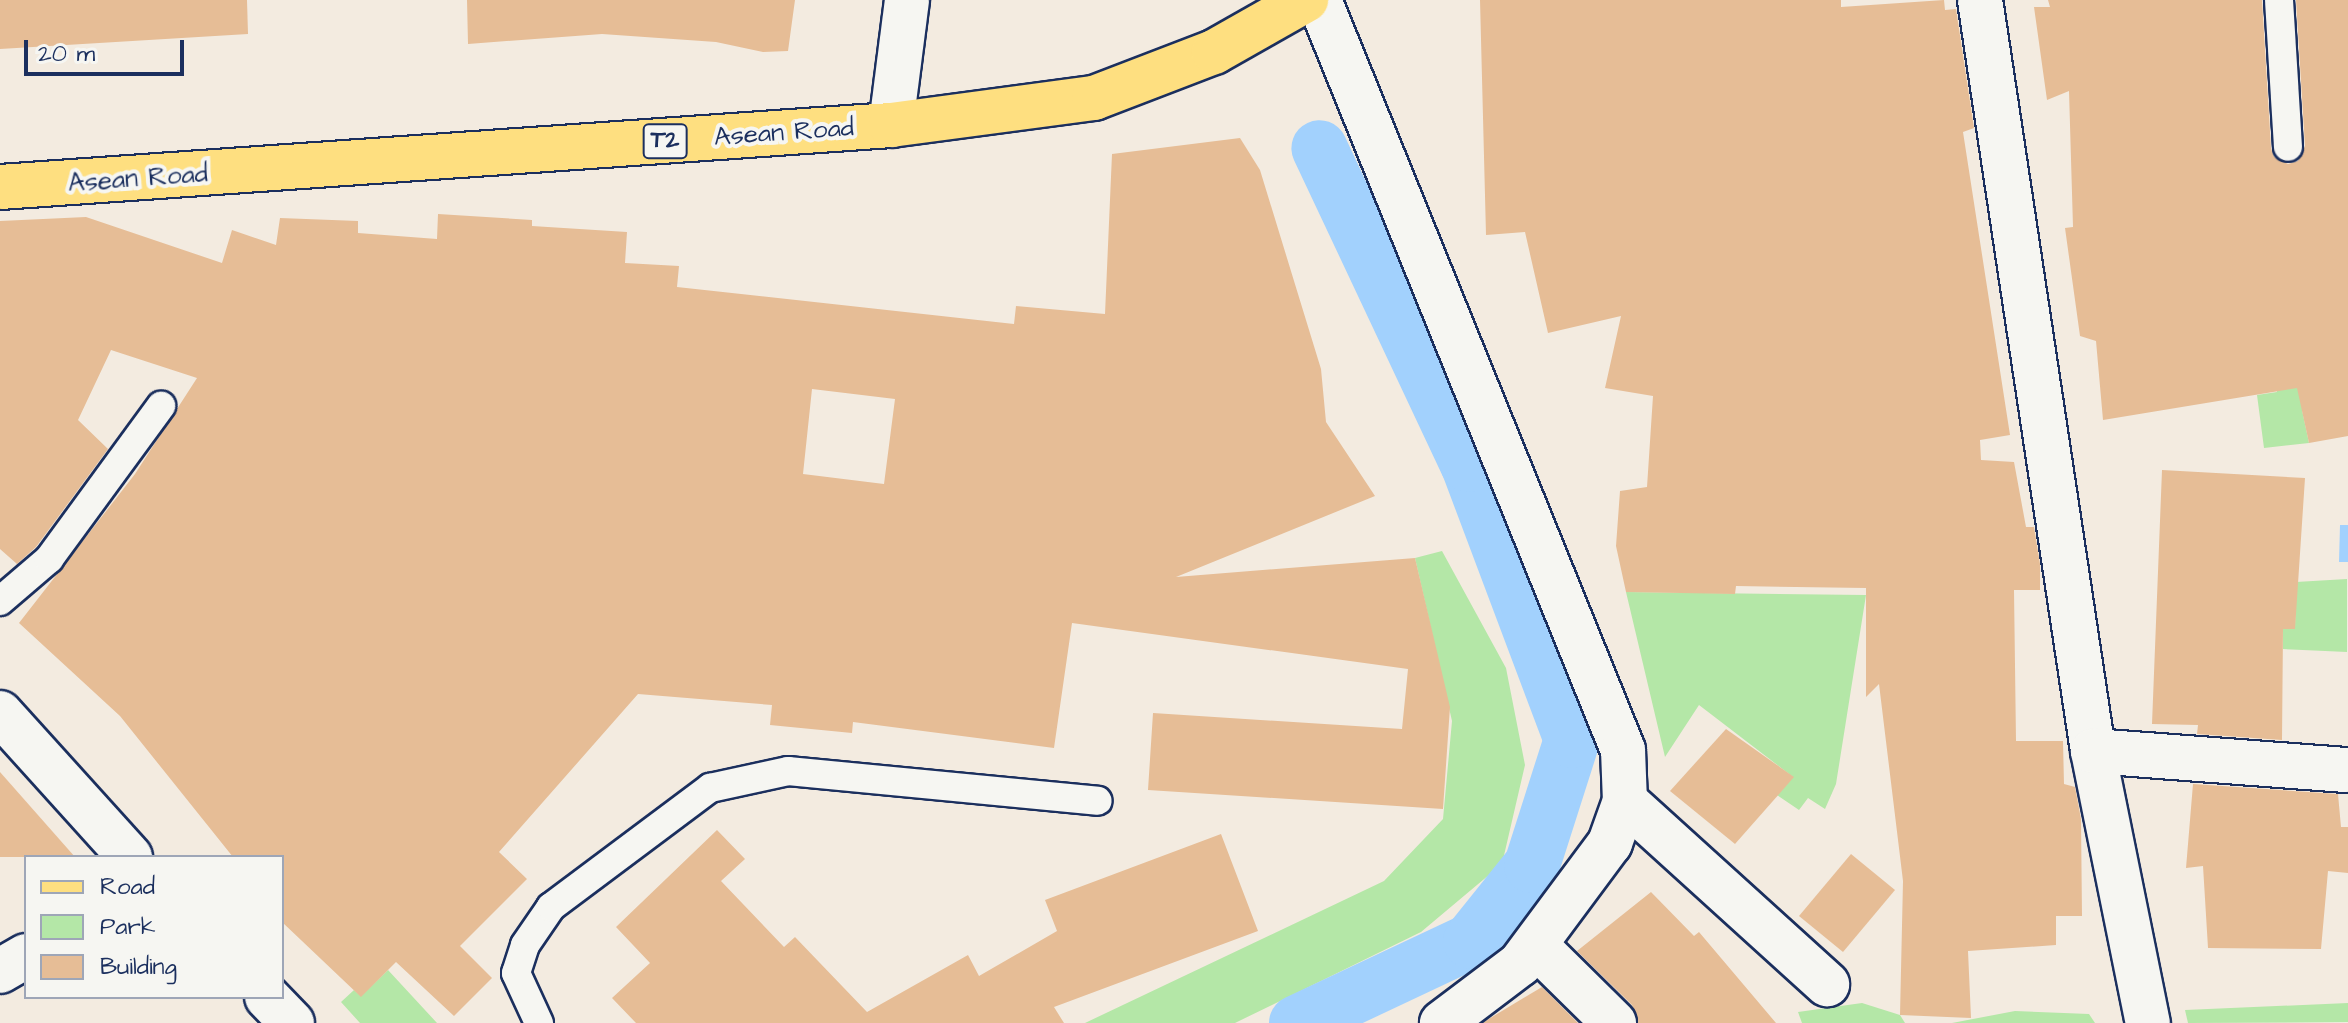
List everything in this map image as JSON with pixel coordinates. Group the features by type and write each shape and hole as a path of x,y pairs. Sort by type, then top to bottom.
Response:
{"main road":[{"name":"Asean Road","path":"0,187 891,125 1094,98 1214,52 1306,0"}],"street":[{"path":"891,125 907,0"},
{"path":"1319,0 1623,750 1625,801 1610,843 1520,964 1442,1023"},
{"path":"1980,0 2093,751 2148,1023"},
{"path":"0,713 128,855"},
{"path":"2093,751 2348,770"},
{"path":"1625,801 1827,984"},
{"path":"1535,945 1614,1023"},
{"path":"0,971 24,957"},
{"path":"269,999 292,1023"}],"lane":[{"path":"2279,0 2288,147"},
{"path":"0,601 49,559 161,406"},
{"path":"539,1023 516,973 525,945 551,907 710,788 788,771 1098,801"}],"green space":[{"path":"2266,324 2312,406 2302,410 2309,443 2264,448 2257,395 2277,392"},
{"path":"1442,551 1506,668 1525,765 1502,864 1421,932 1235,1023 1085,1023 1384,881 1443,819 1452,721 1415,558"},
{"path":"2347,579 2347,652 2283,649 2283,629 2295,628 2296,582"},
{"path":"1626,592 1866,595 1836,784 1825,809 1808,798 1799,810 1777,795 1793,777 1699,705 1665,757"},
{"path":"388,970 437,1023 360,1023 341,1002 354,990 361,996"},
{"path":"1862,1003 1900,1015 1905,1023 1802,1023 1798,1012"},
{"path":"2348,1003 2348,1022 2188,1023 2185,1010"},
{"path":"2015,1011 2089,1014 2095,1023 1952,1023"}],"water":[{"path":"2340,525 2348,525 2348,562 2339,562"}],"building":[{"path":"0,0 247,0 248,34 0,49"},
{"path":"467,0 795,0 788,51 763,52 716,42 602,34 468,44"},
{"path":"1480,0 1841,0 1841,7 1944,0 1945,10 1956,9 1974,128 1963,132 2010,435 1980,440 1981,460 2014,462 2026,527 2034,527 2040,564 2040,590 2014,590 2016,741 2063,741 2064,784 2075,787 2081,819 2082,916 2056,916 2056,945 1968,951 1971,1018 1900,1015 1903,881 1879,684 1866,697 1866,588 1736,586 1735,594 1626,592 1616,546 1620,491 1647,487 1653,396 1605,388 1621,316 1548,333 1525,232 1486,235"},
{"path":"2048,0 2262,0 2271,148 2274,157 2288,164 2298,161 2305,146 2296,0 2348,0 2348,436 2309,443 2297,388 2103,420 2096,341 2080,336 2065,228 2073,227 2069,91 2047,100 2034,7 2050,7"},
{"path":"1240,138 1260,170 1321,369 1326,422 1375,496 1176,577 1415,558 1450,707 1443,809 1148,790 1153,713 1402,729 1408,669 1072,623 1054,748 853,722 852,733 770,725 772,705 638,694 499,852 527,879 460,946 492,978 454,1016 396,962 361,997 284,924 284,855 231,855 120,716 19,623 135,474 197,378 111,350 78,420 108,449 36,547 17,564 0,549 0,221 86,217 222,263 232,230 276,245 280,218 358,221 358,233 437,239 438,214 532,220 532,226 627,232 625,263 679,266 677,287 1014,324 1016,306 1105,314 1112,154","holes":["812,389 895,399 884,484 803,474"]},
{"path":"2162,470 2305,478 2295,629 2283,629 2282,740 2197,734 2198,725 2152,724"},
{"path":"1726,729 1794,777 1735,844 1670,791"},
{"path":"0,772 73,855 0,857"},
{"path":"2193,784 2338,794 2341,827 2348,827 2348,873 2328,871 2321,949 2208,948 2203,866 2186,868"},
{"path":"717,830 745,859 721,881 784,947 795,937 867,1012 968,955 979,976 1057,931 1045,900 1221,834 1258,931 1054,1007 1064,1023 636,1023 612,998 650,963 616,927"},
{"path":"1851,854 1895,890 1843,952 1799,916"},
{"path":"1651,892 1694,936 1699,932 1776,1023 1638,1023 1632,1005 1577,951"},
{"path":"1542,987 1578,1023 1483,1023 1487,1020"}],"waterway":[{"path":"1297,1023 1471,941 1532,865 1572,740 1468,464 1319,148"}]}
